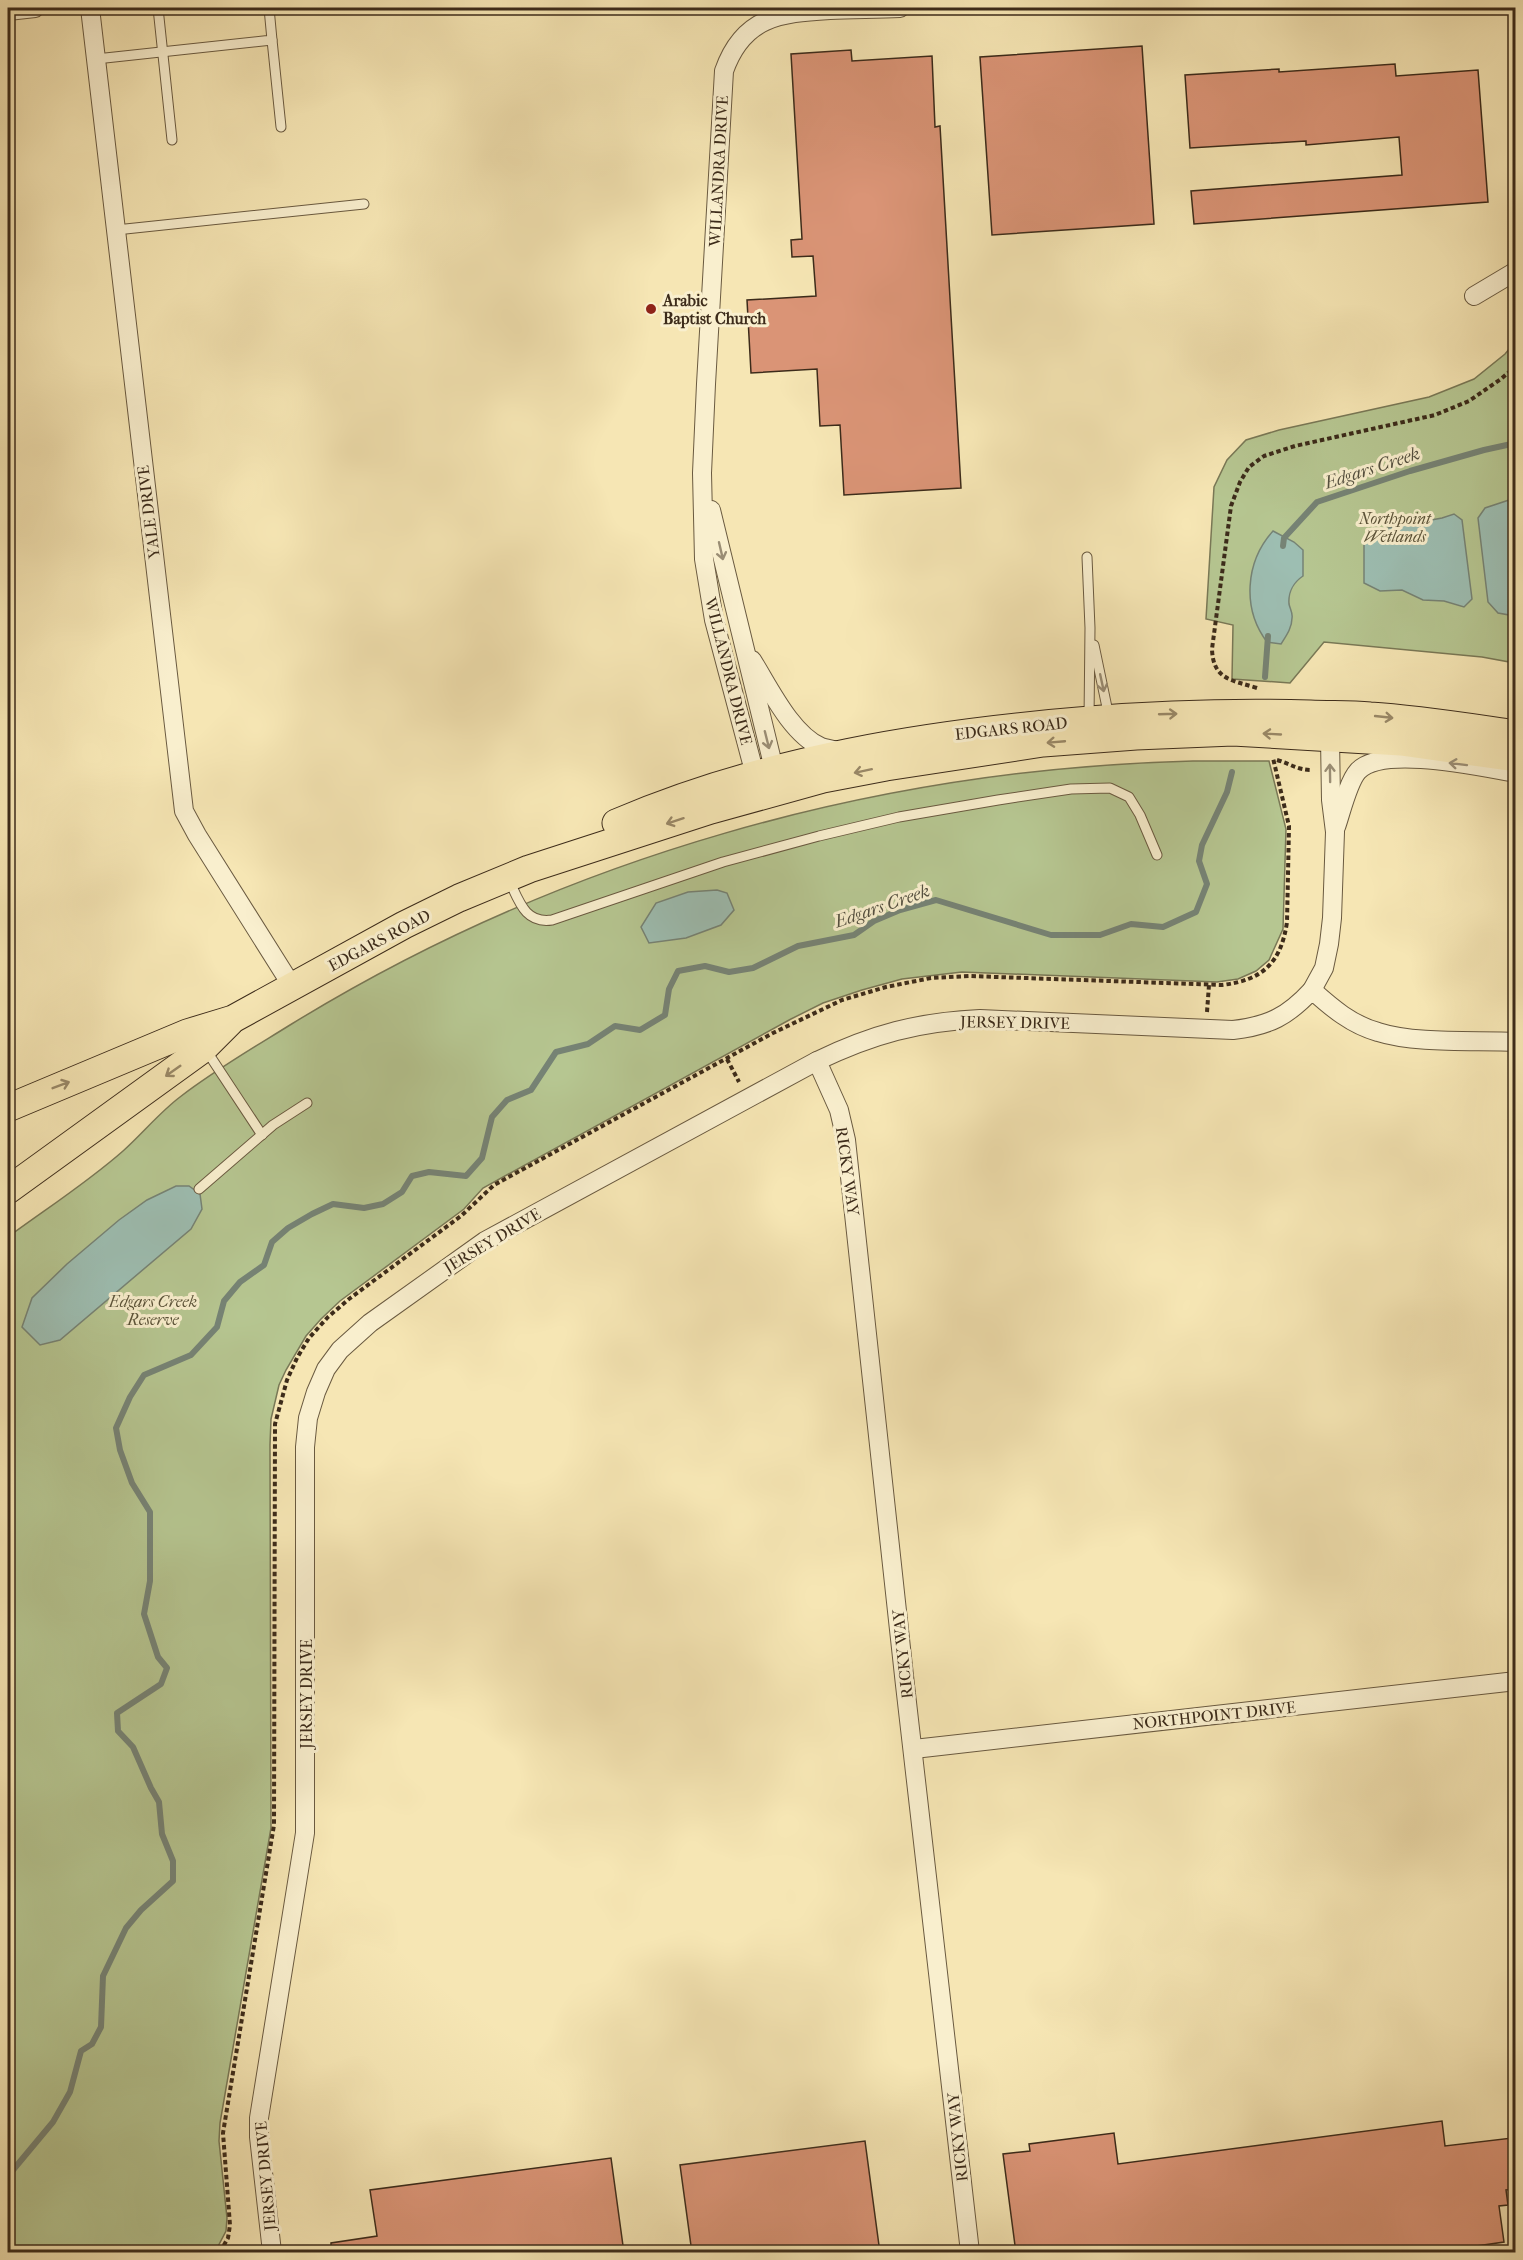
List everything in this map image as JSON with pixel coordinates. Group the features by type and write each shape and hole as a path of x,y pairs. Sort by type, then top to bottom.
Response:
{"main road":[{"name":"EDGARS ROAD","path":"768,783 1043,743 1100,729 1229,712 1336,727 1401,742 1515,758"},
{"name":"EDGARS ROAD","path":"8,1108 187,1033 233,1019 404,926 518,874 711,810 768,783 849,753 960,733 1036,723 1100,729 1274,735 1336,727 1369,716 1515,734"},
{"name":"EDGARS ROAD","path":"8,1190 205,1048 233,1019"}],"street":[{"path":"8,11 35,8"},
{"name":"YALE DRIVE","path":"90,8 184,811 292,986"},
{"name":"WILLANDRA DRIVE","path":"768,783 714,620 704,559 702,473 724,71 731,52 751,28 765,20 800,12 900,8"},
{"path":"1474,296 1515,271"},
{"name":"WILLANDRA DRIVE","path":"702,473 743,646 768,783"},
{"path":"743,646 796,727 811,741 823,748 849,753"},
{"path":"1335,832 1331,800 1336,727"},
{"path":"1335,832 1353,778 1363,767 1374,761 1409,758 1515,773"},
{"name":"JERSEY DRIVE","path":"272,2253 259,2137 259,2118 305,1833 305,1447 308,1418 316,1392 326,1370 340,1350 370,1323 485,1241 747,1098 855,1043 881,1034 948,1020 980,1019 1233,1030 1257,1028 1276,1020 1296,1008 1312,990 1324,968 1329,944 1335,832"},
{"path":"1312,990 1334,1010 1376,1032 1401,1038 1515,1042"},
{"name":"RICKY WAY","path":"817,1061 839,1110 846,1140 970,2253"},
{"name":"NORTHPOINT DRIVE","path":"914,1749 1515,1681"}],"lane":[{"path":"158,8 172,140"},
{"path":"269,8 281,127"},
{"path":"96,59 272,40"},
{"path":"116,230 364,204"},
{"path":"1087,557 1090,628 1100,729"},
{"path":"1090,628 1100,729"},
{"path":"518,874 521,906 532,918 540,922 723,862 819,836 899,817 1071,789 1110,788 1129,797 1140,815 1157,855"},
{"path":"205,1048 262,1135"},
{"path":"199,1189 273,1125 307,1103"}],"path":[{"path":"1256,688 1221,675 1212,660 1231,506 1240,482 1249,467 1264,456 1295,446 1435,416 1469,401 1502,379 1515,366"},
{"path":"223,2251 230,2225 223,2133 274,1825 275,1424 287,1380 309,1338 349,1299 461,1216 494,1185 807,1016 842,1000 886,987 931,978 969,976 1209,985 1237,984 1258,975 1280,951 1287,922 1290,826 1273,758 1274,735"},
{"path":"1206,1029 1209,985"},
{"path":"727,1059 747,1098"}],"green space":[{"name":"Northpoint Wetlands","path":"1515,342 1515,663 1482,657 1324,642 1290,683 1232,679 1233,625 1206,619 1214,487 1227,460 1246,440 1279,430 1429,397 1474,379 1505,354"},
{"name":"Edgars Creek Reserve","path":"1193,761 1269,761 1286,829 1283,929 1269,960 1256,971 1238,979 1217,982 962,972 902,979 823,1003 483,1188 464,1209 340,1301 306,1336 279,1385 271,1419 271,1828 220,2123 219,2141 227,2218 226,2231 215,2252 8,2252 8,1237 96,1174 173,1103 220,1068 394,966 501,914 611,870 724,833 839,804 956,782 1074,768"}],"water":[{"path":"1516,498 1515,616 1498,613 1488,602 1478,518 1485,508"},
{"path":"1454,514 1462,520 1472,599 1464,607 1444,601 1423,600 1402,590 1380,591 1364,583 1364,542 1388,528"},
{"path":"1273,531 1294,542 1303,550 1303,576 1294,584 1291,591 1289,604 1292,622 1281,644 1267,642 1253,615 1251,601 1252,571 1264,543"},
{"path":"717,890 727,893 734,910 721,925 686,938 649,943 641,927 656,903 688,892"},
{"path":"176,1186 189,1186 200,1194 202,1209 191,1229 60,1340 40,1345 22,1327 32,1298 67,1264 119,1220 147,1200"}],"building":[{"path":"1142,46 1154,224 992,235 980,57"},
{"path":"851,50 852,61 932,56 935,127 940,126 961,488 844,495 840,425 820,426 817,369 751,373 747,300 816,296 813,256 792,257 791,240 802,239 791,54"},
{"path":"1395,64 1396,76 1478,70 1488,202 1194,224 1191,191 1402,175 1399,137 1306,145 1306,141 1190,148 1185,75 1279,69 1279,72"},
{"path":"1442,2121 1445,2146 1512,2138 1515,2189 1506,2190 1508,2205 1499,2206 1504,2242 1428,2253 1016,2253 1003,2154 1030,2151 1029,2144 1114,2133 1118,2164"},
{"path":"865,2141 880,2253 692,2253 680,2165"},
{"path":"611,2158 624,2253 331,2253 331,2243 377,2236 370,2190"}],"waterway":[{"name":"Edgars Creek","path":"1283,546 1284,538 1317,502 1410,471 1516,443"},
{"name":"Edgars Creek","path":"1265,677 1268,636"},
{"name":"Edgars Creek","path":"8,2176 53,2122 70,2092 81,2051 92,2044 101,2027 103,1976 126,1928 141,1910 173,1881 173,1861 162,1834 159,1802 133,1747 118,1731 117,1713 161,1684 167,1668 158,1657 144,1614 150,1581 150,1512 132,1483 120,1450 116,1428 130,1397 144,1375 191,1355 217,1327 224,1301 240,1282 264,1265 272,1242 288,1228 333,1204 364,1208 383,1204 402,1192 412,1176 429,1172 466,1176 482,1158 492,1117 507,1100 531,1090 556,1052 588,1044 615,1026 640,1030 665,1015 669,989 678,971 705,966 729,972 753,968 798,946 854,935 874,921 900,910 936,900 1051,935 1100,935 1131,924 1163,927 1196,912 1207,884 1199,861 1202,845 1227,792 1232,772"}],"place":[{"name":"Arabic Baptist Church","path":"651,309"}]}
